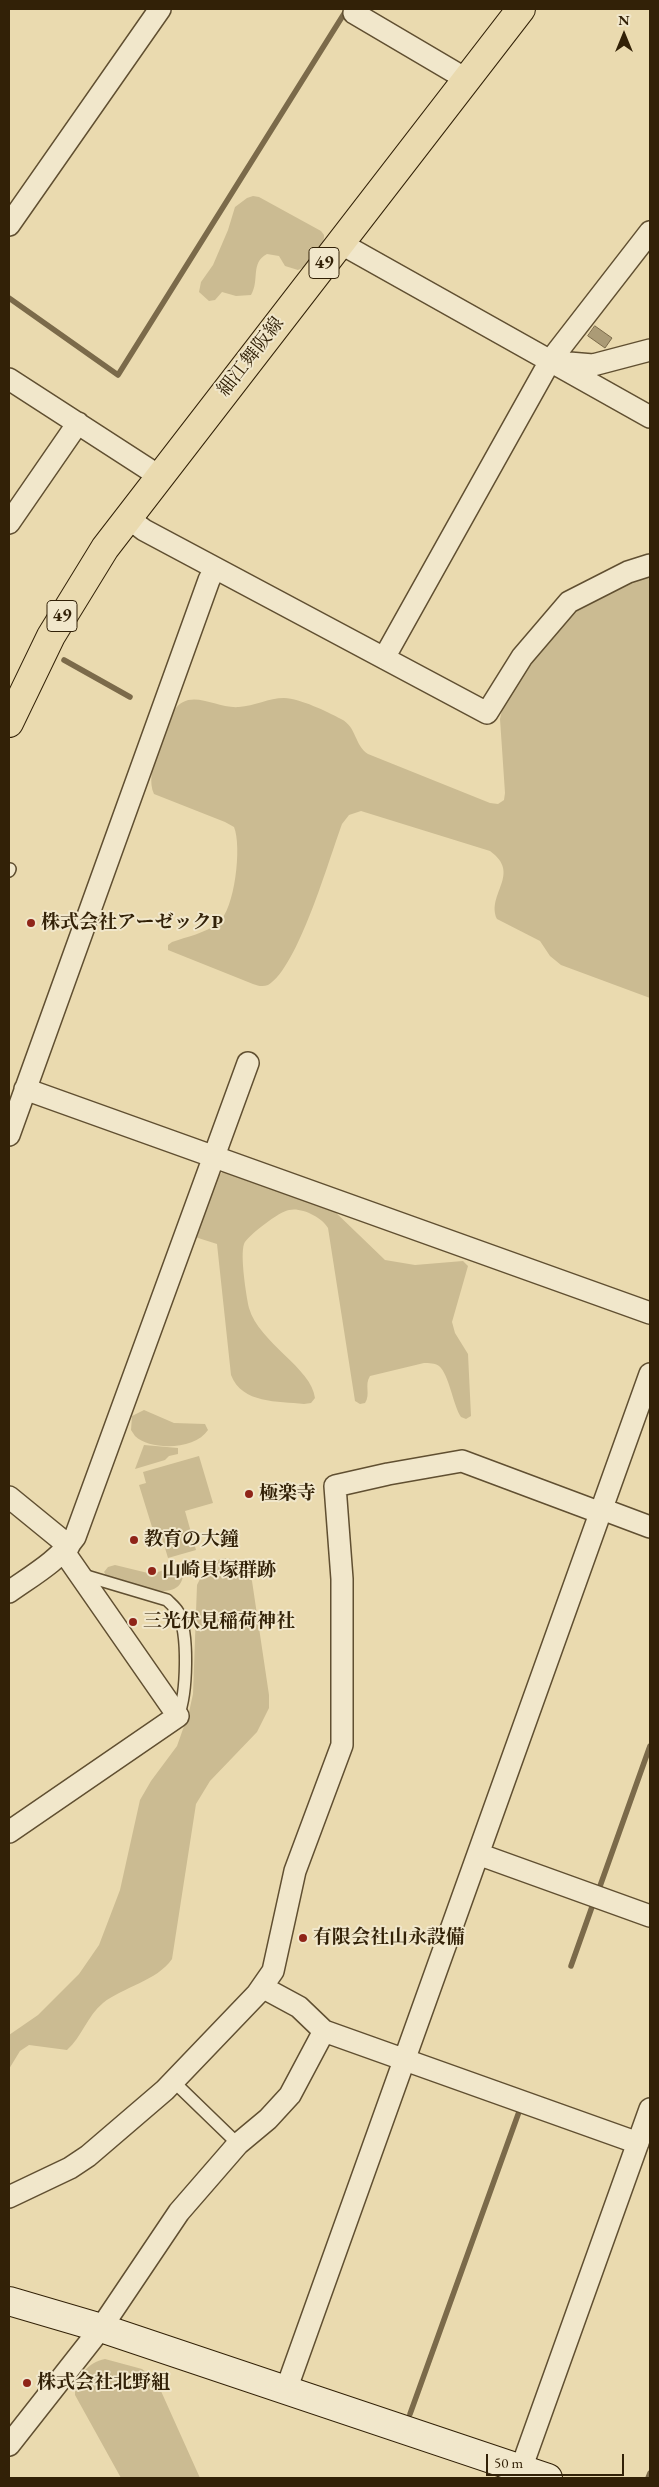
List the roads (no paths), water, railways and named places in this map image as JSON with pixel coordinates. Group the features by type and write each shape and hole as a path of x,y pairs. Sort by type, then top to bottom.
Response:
{"main road":[{"name":"細江舞阪線","path":"9,723 35,666 68,606 127,517 521,9"}],"street":[{"path":"9,225 160,9"},
{"path":"357,9 354,13 466,79"},
{"path":"384,658 550,361 650,232"},
{"path":"340,243 650,417"},
{"path":"550,361 594,365 650,350"},
{"path":"9,379 159,476"},
{"path":"9,523 78,423"},
{"path":"127,517 144,530 487,713 522,657 569,602 628,572 650,565"},
{"path":"9,1135 205,589 215,568"},
{"path":"9,1592 66,1549 75,1537 248,1063"},
{"path":"25,1089 650,1313"},
{"path":"286,2390 650,1374"},
{"path":"9,2197 70,2168 88,2156 174,2082 262,1987 273,1971 294,1871 342,1745 342,1579 336,1486 388,1474 462,1461 650,1527"},
{"path":"9,1497 66,1549 80,1574 178,1716 9,1832"},
{"path":"478,1854 650,1916"},
{"path":"262,1987 299,2007 324,2031 638,2142"},
{"path":"9,2445 101,2328 179,2212 238,2144 268,2119 290,2095 324,2031"},
{"path":"521,2469 650,2109"},
{"path":"9,2301 101,2328 548,2478"}],"lane":[{"path":"80,1574 167,1600 177,1610 182,1622 186,1684 185,1696 178,1716"},
{"path":"174,2082 238,2144"}],"waterway":[{"path":"9,298 118,375 347,9"},
{"path":"64,660 130,697"},
{"path":"599,1889 650,1746"},
{"path":"571,1966 593,1904"},
{"path":"410,2414 520,2109"},
{"path":"648,2478 650,2473"}],"place":[{"name":"株式会社アーゼックP","path":"31,923"},
{"name":"極楽寺","path":"249,1494"},
{"name":"教育の大鐘","path":"134,1540"},
{"name":"山崎貝塚群跡","path":"152,1571"},
{"name":"三光伏見稲荷神社","path":"133,1622"},
{"name":"有限会社山永設備","path":"303,1938"},
{"name":"株式会社北野組","path":"27,2383"}]}
